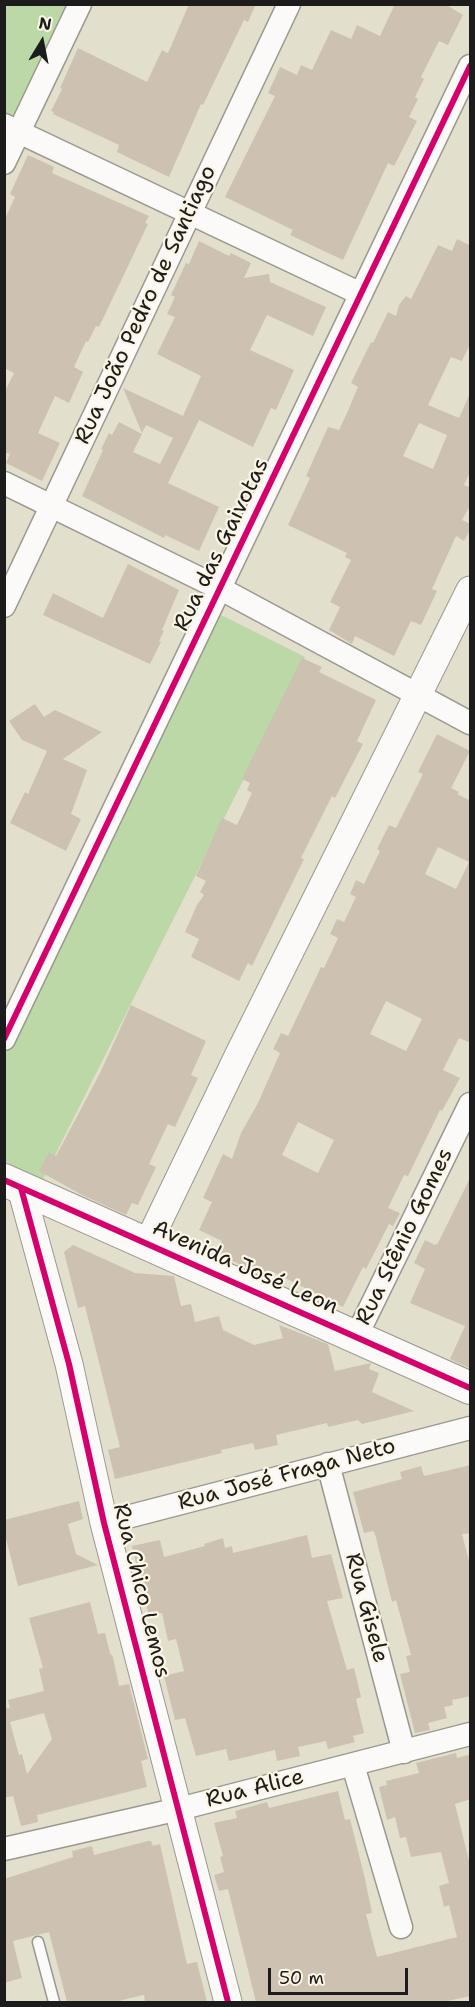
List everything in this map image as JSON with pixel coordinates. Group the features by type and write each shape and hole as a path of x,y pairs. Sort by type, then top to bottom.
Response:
{"main road":[{"name":"Avenida José Leon","path":"13,1184 471,1388"}],"street":[{"path":"4,164 12,129 80,4"},
{"name":"Rua João Pedro de Santiago","path":"4,606 289,4"},
{"name":"Rua das Gaivotas","path":"4,1039 471,66"},
{"path":"12,129 361,294"},
{"path":"4,483 221,589 418,697 471,723"},
{"path":"147,1245 239,1054 471,590"},
{"name":"Rua Stênio Gomes","path":"356,1337 471,1104"},
{"name":"Rua Chico Lemos","path":"13,1184 69,1364 105,1523 228,2002"},
{"name":"Rua José Fraga Neto","path":"105,1523 471,1428"},
{"name":"Rua Gisele","path":"328,1464 405,1752"},
{"name":"Rua Alice","path":"4,1849 179,1809 471,1734"},
{"path":"353,1764 401,1927"}],"lane":[{"path":"39,1941 54,2002"}],"green space":[{"path":"4,5 71,5 15,119 5,114"},
{"path":"219,614 305,657 40,1185 5,1169 4,1051"}],"building":[{"path":"189,4 256,4 248,22 244,20 203,105 201,104 169,177 117,152 119,145 53,114 54,112 51,111 78,48 147,82 162,50 167,53 169,51"},
{"path":"395,4 445,4 463,15 448,45 439,41 421,77 424,79 415,97 418,99 409,117 417,121 394,166 388,163 343,260 290,235 293,230 225,197 275,96 268,93 280,67 297,75 301,65 312,70 331,30 351,39 357,25 380,36"},
{"path":"28,155 54,167 52,173 149,216 145,223 148,224 99,327 96,326 88,342 86,341 74,367 83,372 69,403 55,396 38,433 60,443 42,481 6,463 10,454 4,452 4,393 14,373 4,368 4,221 15,197 10,194"},
{"path":"457,239 471,246 471,342 462,361 451,357 428,405 459,418 471,391 471,470 464,485 471,488 471,504 462,520 471,524 471,528 464,541 456,536 432,589 437,591 421,625 411,621 394,656 355,636 352,644 329,630 340,607 330,602 351,560 345,557 347,553 288,525 310,478 306,476 328,427 339,430 347,413 358,387 351,383 388,312 396,316 399,305 406,296 411,299 438,245 452,251","holes":["419,423 447,435 433,469 403,456"]},
{"path":"199,241 229,256 231,253 251,263 244,278 269,274 270,282 326,307 313,336 267,315 250,350 294,370 276,410 271,408 253,447 199,420 168,483 219,507 199,551 165,535 164,538 82,496 109,433 112,435 119,422 142,434 133,452 160,464 173,438 146,425 142,433 123,388 183,416 201,376 157,354 175,317 167,314 175,297 171,295"},
{"path":"128,564 179,590 162,630 164,631 159,641 161,642 150,664 43,615 53,593 103,618"},
{"path":"302,658 322,667 319,672 376,700 357,741 363,744 335,798 332,796 301,858 304,859 252,966 248,963 239,981 191,957 199,939 185,932 204,895 200,892 206,881 196,876 222,818 237,825 252,793 247,790 250,783 242,779"},
{"path":"35,704 44,717 55,710 102,732 63,759 87,770 71,814 81,819 66,851 10,823 25,792 28,794 47,751 22,740 9,721"},
{"path":"437,734 470,751 451,788 471,801 471,1043 459,1038 443,1070 460,1078 442,1111 440,1110 408,1176 404,1175 388,1208 400,1213 393,1226 389,1224 366,1269 363,1267 343,1307 273,1272 270,1279 216,1253 222,1241 199,1230 212,1202 203,1198 223,1154 232,1159 241,1133 258,1103 280,1053 273,1049 281,1033 288,1036 321,967 324,968 338,938 330,934 337,919 344,922 356,897 350,894 356,880 364,884 380,851 377,849 389,825 396,828 423,774 418,772","holes":["438,847 469,862 456,889 425,874","386,1001 422,1019 406,1051 370,1034","298,1122 334,1140 318,1173 282,1155"]},
{"path":"131,1005 206,1041 191,1075 198,1078 175,1127 168,1124 149,1164 156,1167 138,1205 132,1203 126,1215 82,1195 39,1171 49,1152 56,1156 100,1073"},
{"path":"471,1176 471,1369 450,1359 465,1326 410,1303 425,1269 414,1263 425,1240 435,1245 438,1243"},
{"path":"73,1245 135,1273 174,1276 181,1306 191,1304 195,1322 219,1316 223,1330 254,1345 283,1338 279,1325 328,1344 335,1371 371,1363 369,1369 379,1373 372,1392 414,1411 362,1424 358,1420 328,1427 327,1423 276,1435 278,1445 255,1450 253,1443 221,1450 222,1453 115,1479 108,1450 120,1447 85,1306 78,1308 64,1252"},
{"path":"471,1465 471,1533 462,1534 471,1569 471,1696 452,1700 453,1705 444,1707 447,1718 428,1723 430,1730 415,1733 400,1674 410,1672 406,1656 411,1655 396,1600 392,1602 375,1534 373,1531 364,1533 353,1492 402,1479 400,1472 421,1466 424,1476"},
{"path":"79,1501 83,1519 68,1524 76,1554 98,1565 18,1586 4,1531 4,1520"},
{"path":"307,1535 312,1558 331,1554 343,1598 327,1601 347,1670 354,1668 361,1697 356,1699 364,1733 353,1736 355,1742 328,1749 326,1741 298,1747 300,1756 277,1761 275,1750 229,1761 226,1749 196,1756 185,1718 175,1720 164,1676 184,1671 176,1639 168,1641 162,1613 149,1616 132,1546 160,1540 164,1557 205,1546 204,1544 223,1538 225,1548 232,1546 233,1553"},
{"path":"90,1602 98,1634 105,1633 119,1686 129,1684 148,1759 141,1761 147,1787 37,1815 38,1822 21,1826 13,1796 4,1798 4,1708 10,1708 8,1700 44,1691 39,1669 43,1668 29,1618","holes":["44,1713 52,1739 27,1774 10,1722"]},
{"path":"456,1753 457,1758 471,1754 471,1799 455,1804 471,1869 471,1996 443,2002 256,2002 228,1889 219,1891 214,1875 224,1872 220,1857 223,1856 214,1823 237,1818 235,1811 267,1802 269,1808 338,1791 345,1820 350,1819 365,1879 372,1913 366,1914 377,1957 457,1937 449,1905 444,1907 439,1886 449,1883 441,1852 411,1857 406,1837 400,1838 395,1817 387,1820 379,1787 387,1785 386,1781 419,1773 416,1763"},
{"path":"151,1841 153,1846 160,1844 187,1964 197,1962 207,2002 145,2002 143,1995 115,2002 67,2002 49,1932 13,1941 22,1978 4,1983 4,1879 73,1857 72,1851 92,1846 94,1855"}],"cycle path":[{"path":"4,1039 470,66"},
{"path":"4,1180 470,1388"},
{"path":"21,1188 69,1364 104,1523 228,2002"}]}
